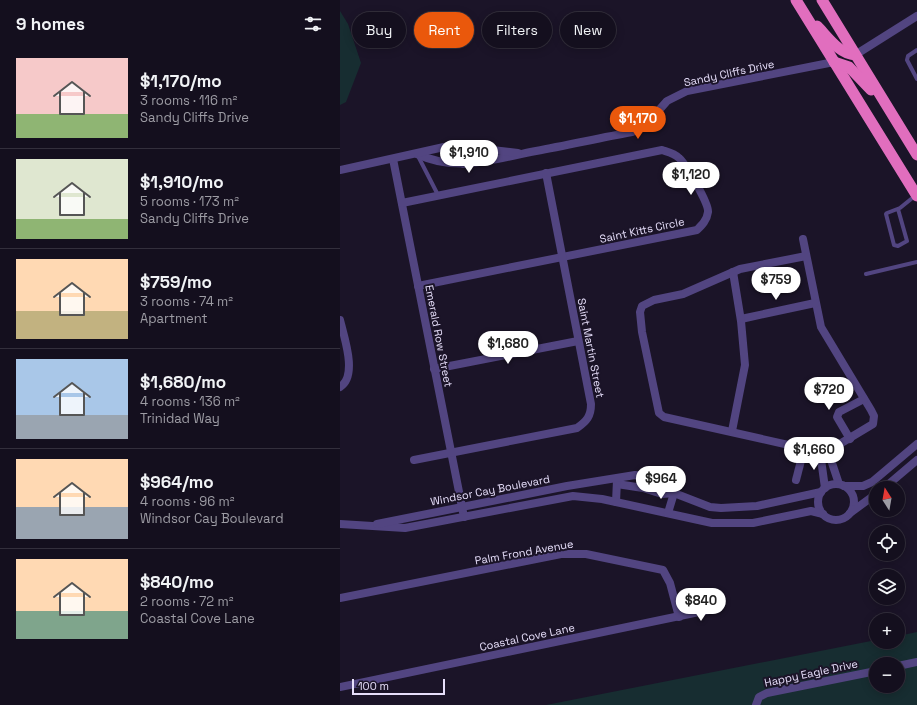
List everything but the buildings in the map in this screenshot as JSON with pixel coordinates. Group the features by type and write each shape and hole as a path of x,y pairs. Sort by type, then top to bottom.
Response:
{"highway":[{"path":"822,0 888,108 913,145 917,155"},
{"path":"799,5 842,51 855,55"},
{"path":"799,5 917,196"},
{"path":"834,62 849,67 888,108"}],"street":[{"path":"855,55 917,16"},
{"name":"Sandy Cliffs Drive","path":"417,154 430,160 464,164 479,164 632,132 645,126 667,101 687,91 834,62"},
{"name":"Sandy Cliffs Drive","path":"340,170 444,147 465,147 523,154"},
{"path":"464,164 463,154 465,147"},
{"name":"Saint Kitts Circle","path":"402,203 662,150 671,152 680,158 708,204 708,213 704,224 697,230 418,286"},
{"name":"Emerald Row Street","path":"393,159 464,517"},
{"name":"Saint Martin Street","path":"414,460 577,428 586,422 591,413 591,404 546,173"},
{"path":"803,239 821,327 874,416 873,424 850,439 824,452 804,449 664,416 659,413 642,332 640,312 646,303 683,294 733,272 806,256"},
{"path":"732,431 745,365 741,319 733,272"},
{"path":"741,319 815,303"},
{"path":"340,320 349,363 346,382 340,387"},
{"path":"434,369 578,341"},
{"path":"850,439 837,417 839,412 864,399"},
{"name":"Windsor Cay Boulevard","path":"617,481 662,494 674,493 710,507 734,508 757,506 842,485 862,486 872,482 917,444"},
{"path":"796,480 804,449"},
{"path":"824,452 842,485 852,493 854,498 850,514"},
{"path":"823,514 818,503 823,490 824,452"},
{"path":"892,481 917,460"},
{"name":"Windsor Cay Boulevard","path":"368,526 461,506 617,481 635,475 660,478 672,485 674,493"},
{"path":"616,502 617,481"},
{"path":"668,513 674,493"},
{"name":"Windsor Cay Boulevard","path":"340,524 405,528 572,496 587,496 712,523 754,523 811,511 823,514 833,520 839,520 850,514 869,499"},
{"name":"Palm Frond Avenue","path":"340,598 561,554 579,553 663,570 670,583 679,617"},
{"name":"Coastal Cove Lane","path":"340,688 718,608"},
{"path":"905,665 917,662"},
{"name":"Happy Eagle Drive","path":"756,705 759,697 767,692 869,672"}],"lane":[{"path":"917,50 908,56 907,60 917,79"},
{"path":"417,154 438,195"},
{"path":"898,209 907,241 898,246 894,245 886,214 898,209 917,196"},
{"path":"866,274 917,262"}],"green space":[{"path":"340,11 348,24 352,36 352,48 356,48 361,63 346,102 340,105"},
{"path":"917,632 917,705 546,705 869,641 869,649 905,649 905,635"}]}
